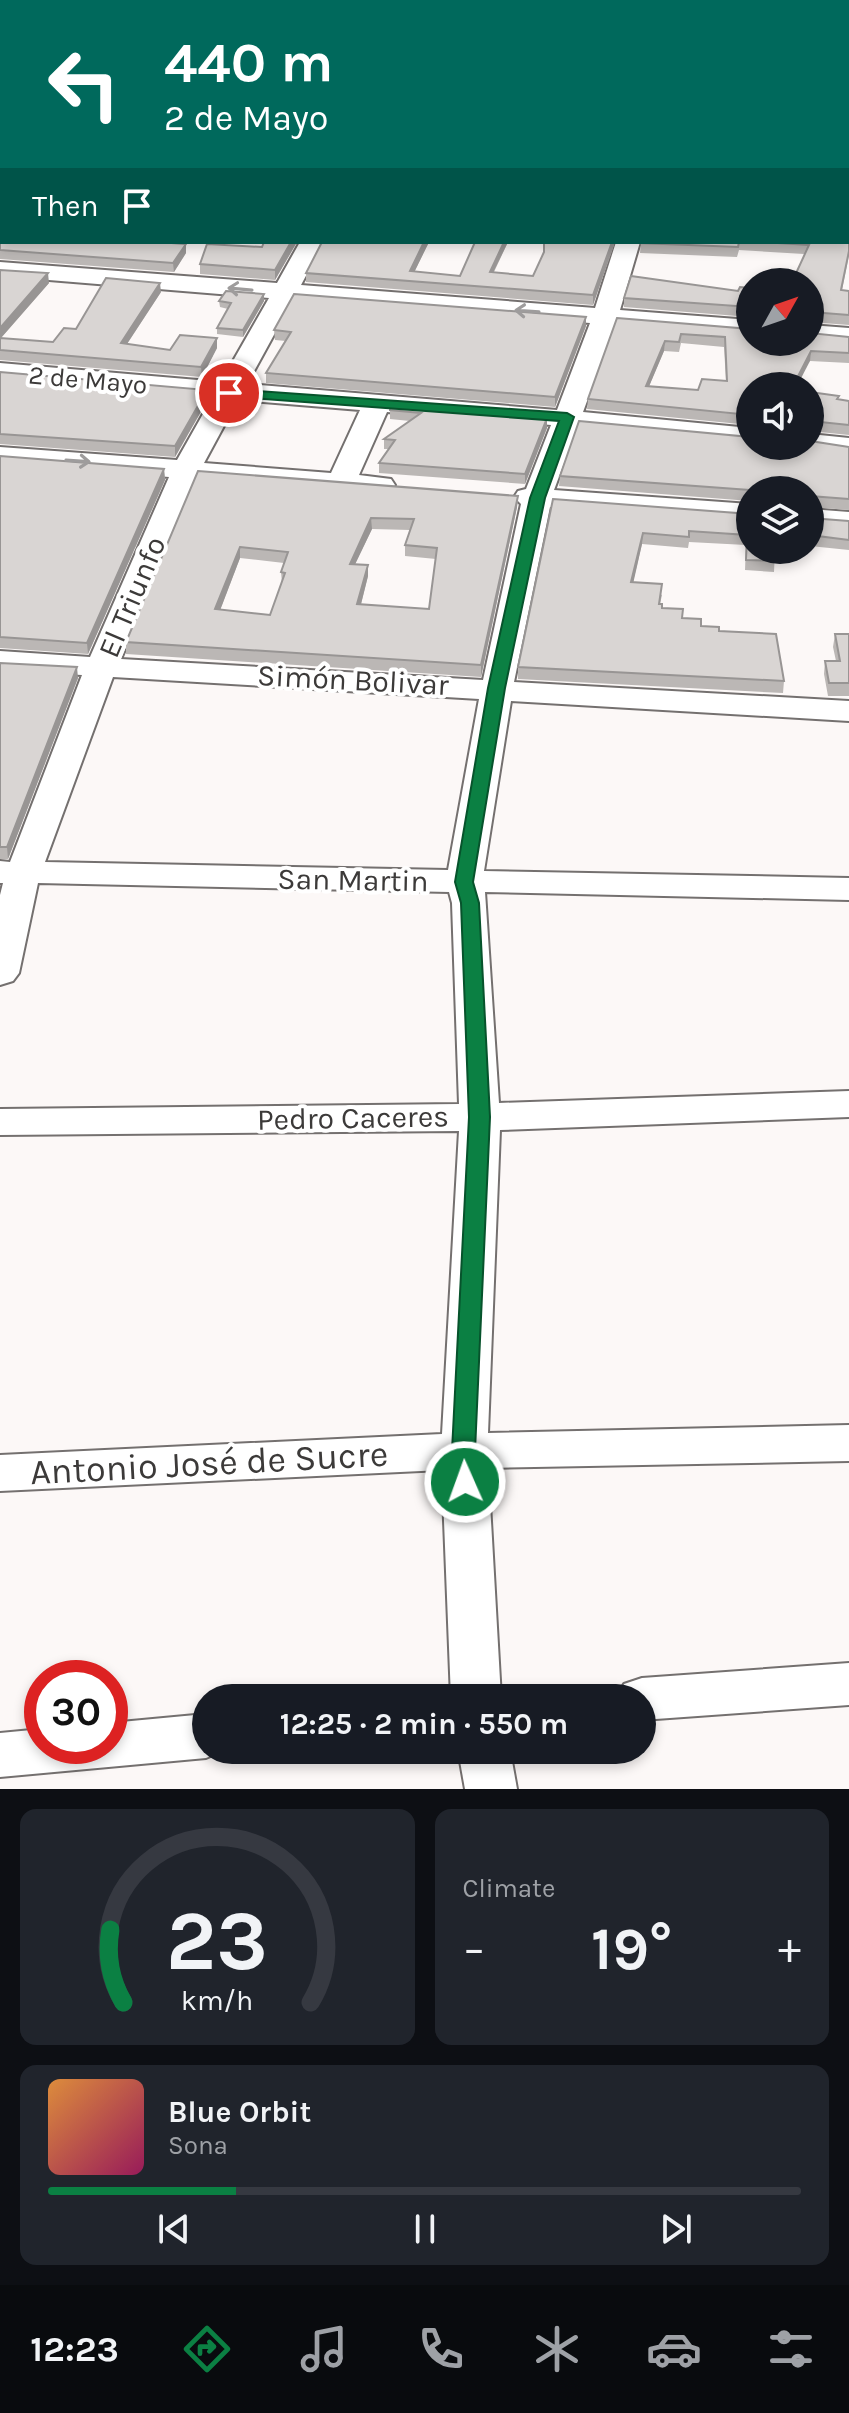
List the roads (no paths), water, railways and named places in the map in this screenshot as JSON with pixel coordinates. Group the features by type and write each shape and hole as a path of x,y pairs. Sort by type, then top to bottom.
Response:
{"street":[{"name":"El Triunfo","path":"0,973 12,873 187,468 311,244"},
{"path":"475,1684 464,1451 480,1117 470,903 464,882 497,688 522,496 567,417 605,317 627,244"},
{"path":"0,269 736,327"},
{"path":"824,334 849,336"},
{"name":"2 de Mayo","path":"0,371 229,393 567,417 736,435"},
{"path":"341,482 377,403"},
{"path":"824,443 849,446"},
{"path":"0,455 402,487"},
{"path":"522,496 736,512"},
{"path":"824,519 849,521"},
{"name":"Simón Bolivar","path":"0,661 849,711"},
{"name":"San Martin","path":"12,873 849,889"},
{"name":"Pedro Caceres","path":"0,1122 480,1117 849,1104"},
{"name":"Antonio José de Sucre","path":"0,1473 464,1451 849,1443"},
{"path":"656,1698 849,1684"},
{"path":"128,1743 192,1737"},
{"path":"0,1755 24,1753"},
{"path":"487,1764 491,1789"}]}
